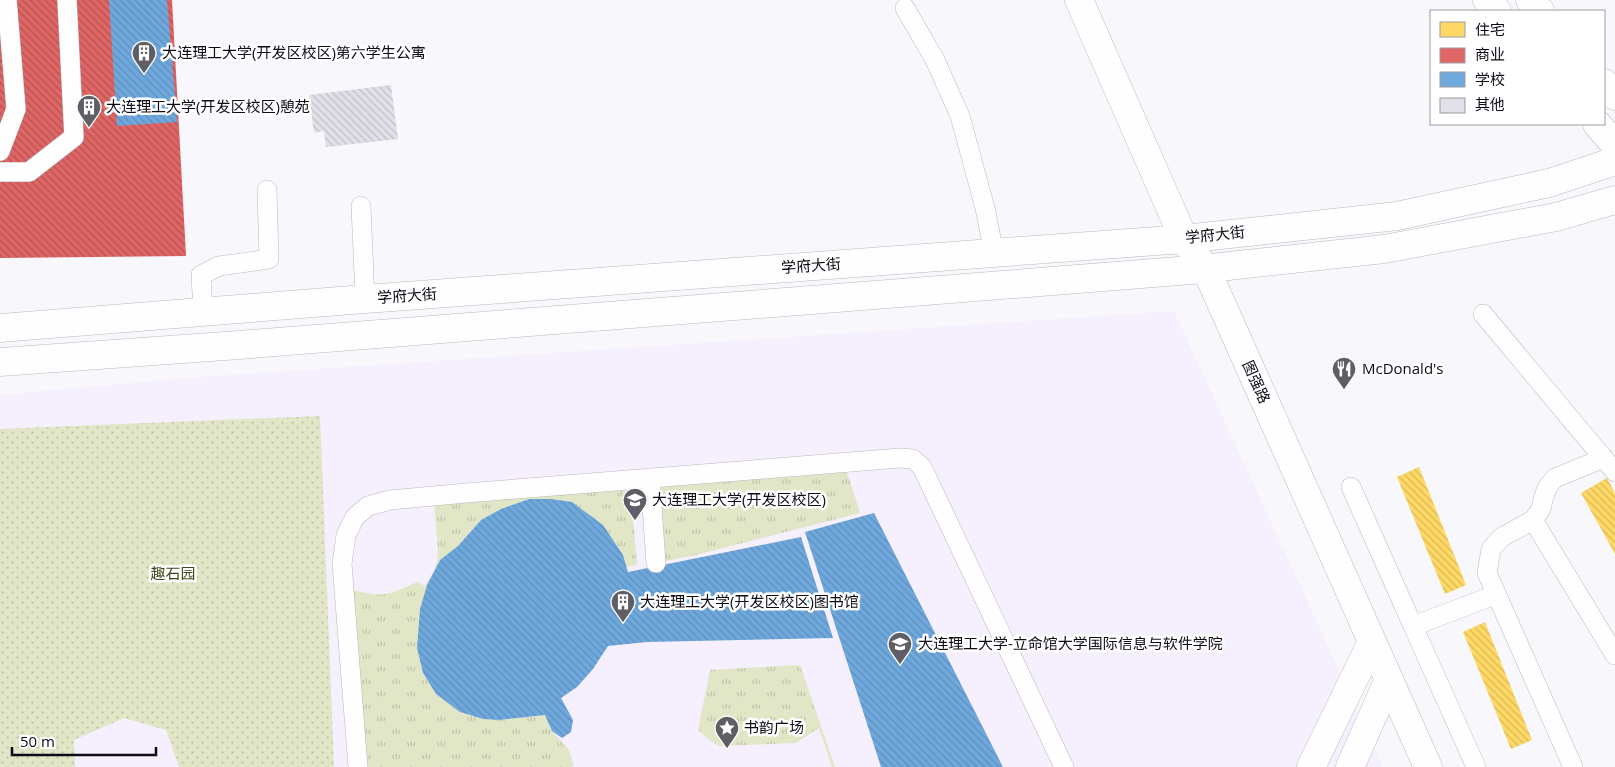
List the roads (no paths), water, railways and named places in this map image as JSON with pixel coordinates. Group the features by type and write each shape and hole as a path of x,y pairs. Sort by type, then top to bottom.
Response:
{"main road":[{"name":"图强路","path":"1079,0 1184,239 1206,268 1428,767"},
{"path":"1487,0 1496,10"},
{"path":"1530,0 1539,10"},
{"path":"1605,84 1615,96"},
{"path":"1598,125 1615,145"},
{"name":"学府大街","path":"0,328 365,299 1184,239 1397,216 1549,183 1615,161"},
{"path":"0,362 1206,268 1384,249 1556,217 1615,200"},
{"path":"1311,767 1372,642"},
{"path":"1350,767 1389,679"}],"street":[{"path":"0,151 16,110 8,0"},
{"path":"0,172 29,172 74,137 67,0"},
{"path":"906,8 935,60 960,116 985,208 994,253"},
{"path":"203,312 201,275 218,266 268,259 268,190"},
{"path":"361,206 365,299"},
{"path":"1483,314 1609,465 1555,478 1548,486 1541,508 1533,520 1502,537 1491,549 1487,573 1495,595 1573,767"},
{"path":"358,767 342,564 346,535 355,517 368,506 390,500 466,492 900,458 913,459 922,467 930,482 1064,767"},
{"path":"650,478 656,563"},
{"path":"1351,487 1476,767"},
{"path":"1533,520 1615,654"},
{"path":"1413,626 1495,595"}],"place":[{"name":"大连理工大学(开发区校区)第六学生公寓","path":"144,74"},
{"name":"大连理工大学(开发区校区)憩苑","path":"89,128"},
{"name":"McDonald's","path":"1344,390"},
{"name":"大连理工大学(开发区校区)","path":"635,521"},
{"name":"大连理工大学(开发区校区)图书馆","path":"623,623"},
{"name":"大连理工大学-立命馆大学国际信息与软件学院","path":"900,665"},
{"name":"书韵广场","path":"727,749"}],"park label":[{"name":"趣石园","path":"173,574"}]}
